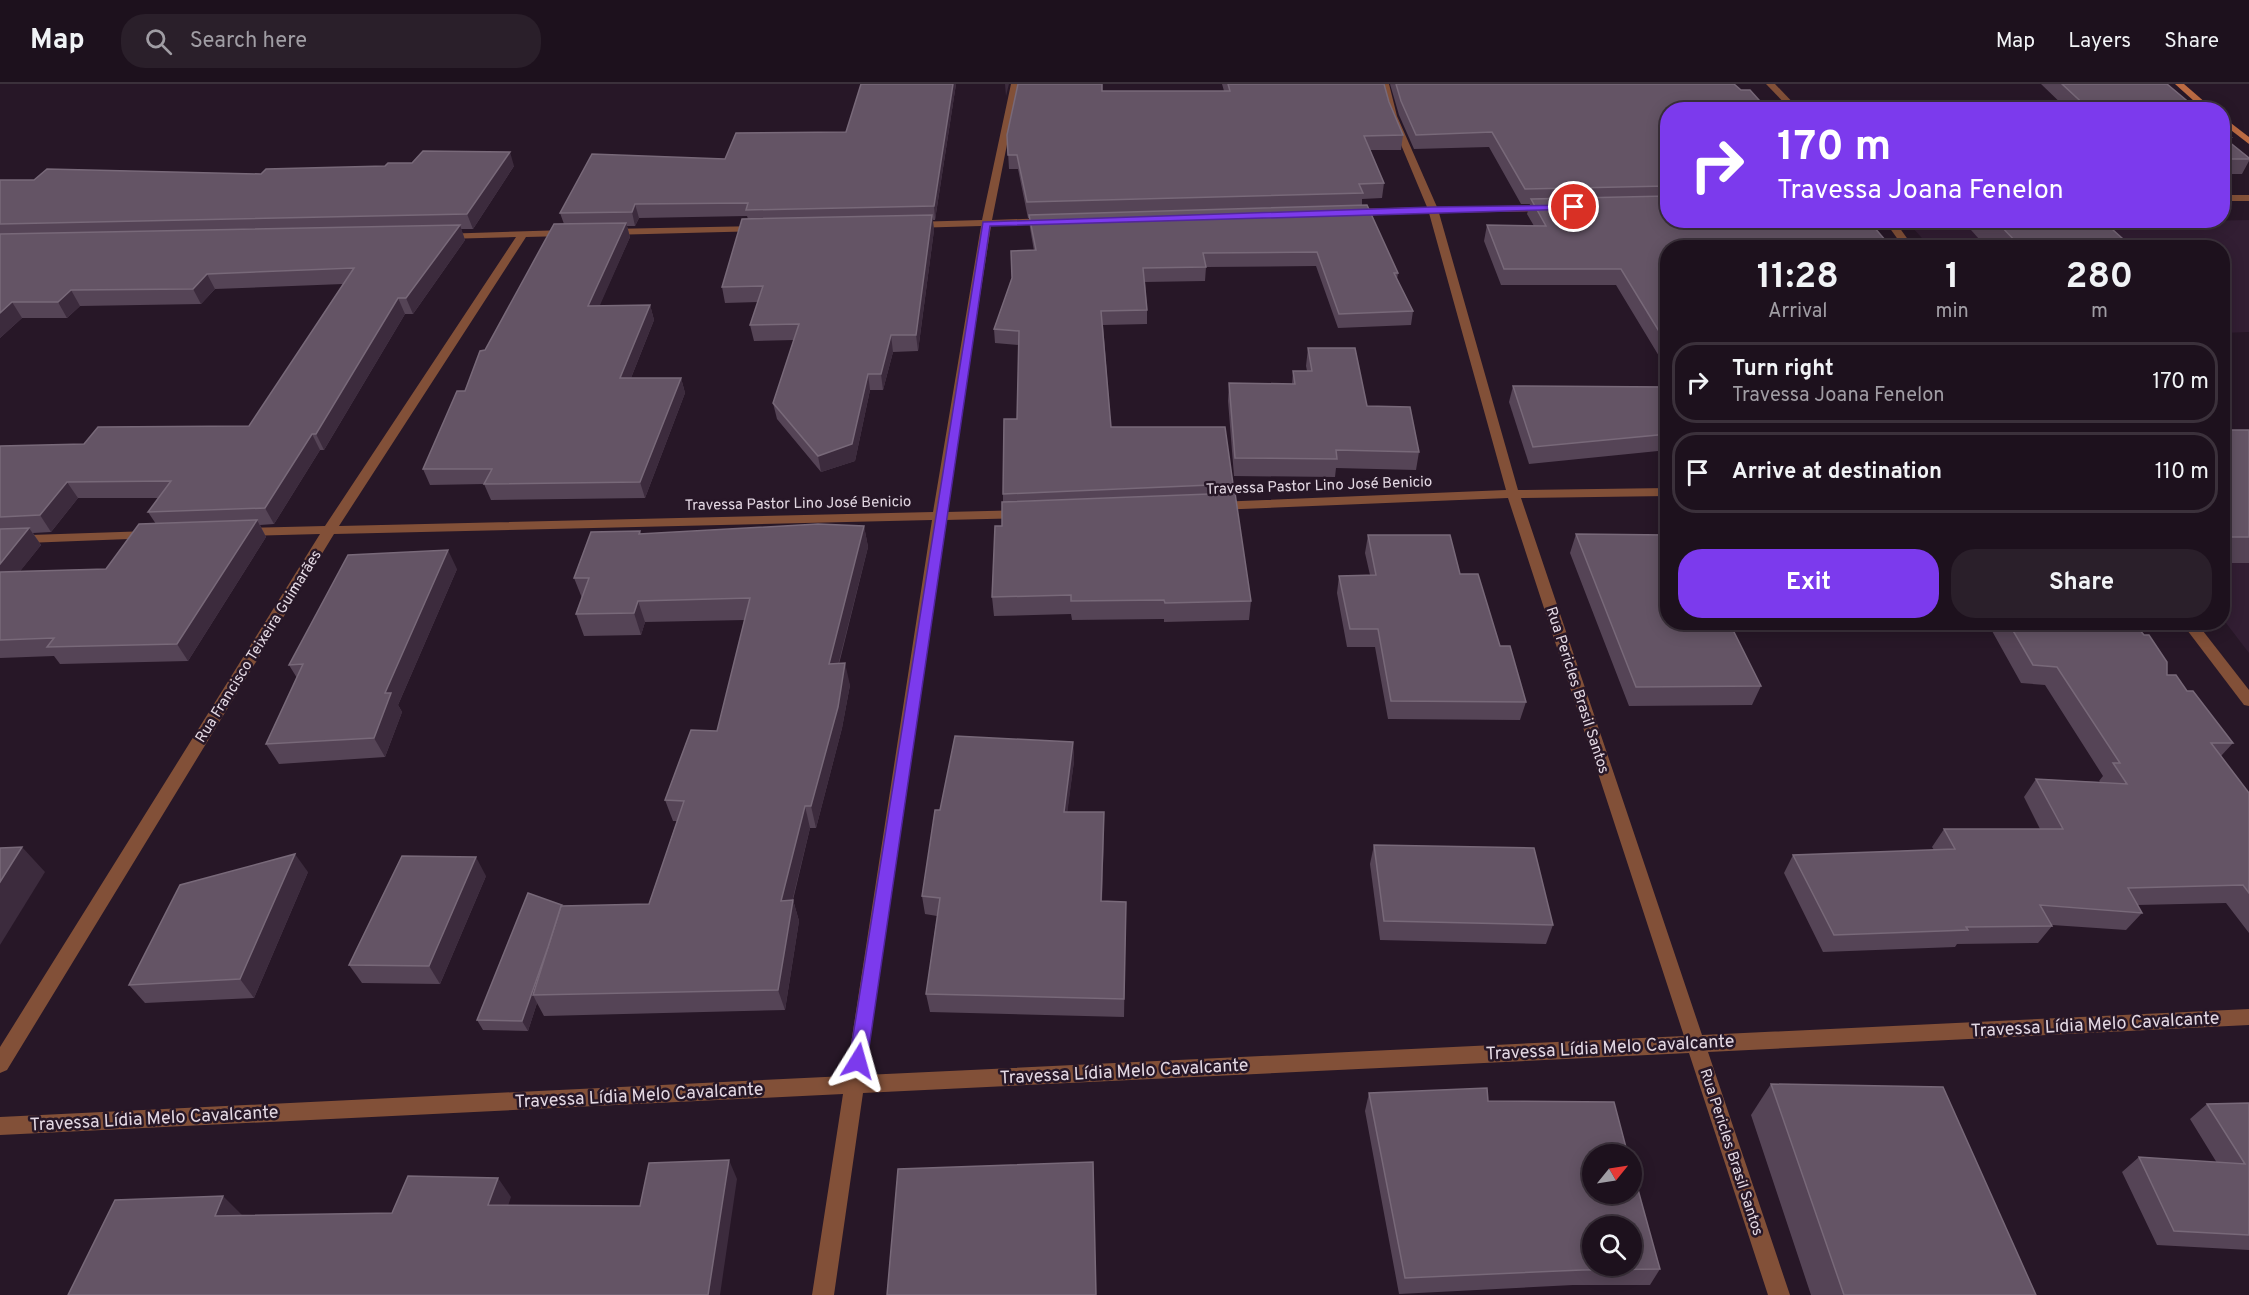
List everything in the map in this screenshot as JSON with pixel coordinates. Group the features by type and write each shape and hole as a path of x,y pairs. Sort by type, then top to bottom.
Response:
{"street":[{"path":"823,1295 939,517 986,224 1015,84"},
{"name":"Rua Pericles Brasil Santos","path":"1385,84 1393,116 1432,209 1513,494 1779,1295"},
{"path":"1770,84 1788,102"},
{"path":"2179,84 2200,102"},
{"path":"2230,126 2249,141"},
{"path":"2230,198 2249,198"},
{"path":"1338,212 1562,207"},
{"path":"903,225 1056,221"},
{"path":"594,232 772,228"},
{"path":"428,236 582,233"},
{"name":"Rua Francisco Teixeira Guimarães","path":"0,1064 330,529 523,234"},
{"name":"Travessa Pastor Lino José Benicio","path":"1202,506 1513,494 1660,492"},
{"name":"Travessa Pastor Lino José Benicio","path":"224,532 1035,513"},
{"path":"0,540 165,534"},
{"path":"2194,630 2249,701"},
{"name":"Travessa Lídia Melo Cavalcante","path":"0,1126 2249,1017"}],"shaded area":[{"path":"2230,220 2249,220 2249,332 2230,333 2230,240 1924,240 1913,228 2230,228"},
{"path":"2230,457 2249,457 2249,653 2230,628"}],"building":[{"path":"861,84 953,84 934,206 746,210 748,203 635,204 632,212 560,213 592,154 725,159 736,133 846,132"},
{"path":"1018,84 1102,84 1102,91 1230,91 1228,84 1384,84 1403,135 1364,136 1384,183 1359,184 1363,193 1027,202 1017,155 1008,155 1007,135"},
{"path":"1396,84 1734,84 1741,90 1750,90 1761,102 1660,102 1660,186 1525,189 1492,132 1416,135"},
{"path":"2062,84 2167,84 2188,102 2081,102"},
{"path":"2230,143 2249,158 2230,159"},
{"path":"423,151 510,152 467,214 0,224 0,180 34,180 47,169 261,174 266,169 385,166 388,163 412,163"},
{"path":"1660,196 1660,228 1875,228 1885,240 1660,240 1660,333 1621,269 1504,269 1487,225 1546,226 1531,199"},
{"path":"1367,205 1398,273 1394,273 1413,311 1339,314 1317,252 1203,253 1206,267 1143,268 1147,310 1101,311 1111,427 1225,427 1233,484 1003,494 1004,419 1017,419 1019,331 994,329 1012,278 1011,251 1036,250 1029,215"},
{"path":"932,215 916,335 891,335 881,374 868,374 852,444 818,456 773,403 799,324 750,325 763,286 722,287 742,219"},
{"path":"626,223 588,306 650,305 620,378 681,378 640,482 484,484 492,469 423,469 457,391 465,391 480,351 485,350 554,224"},
{"path":"460,225 406,298 398,298 316,434 312,434 265,508 148,512 171,481 67,482 40,515 0,517 0,446 84,444 98,427 249,426 354,268 207,274 193,289 71,290 58,302 12,302 0,313 0,234"},
{"path":"2003,228 2111,228 2124,240 2014,240"},
{"path":"1308,348 1355,348 1367,406 1410,407 1419,452 1336,450 1337,459 1235,458 1229,383 1295,384 1293,371 1312,371"},
{"path":"1513,386 1660,387 1660,435 1533,447"},
{"path":"2230,430 2249,430 2249,537 2230,537"},
{"path":"1235,493 1251,601 1165,603 1164,600 1071,601 1071,595 992,597 995,526 1002,526 1002,502"},
{"path":"257,520 177,644 47,647 54,638 0,640 0,572 106,569 139,524"},
{"path":"818,524 864,526 829,664 845,663 838,707 811,806 805,806 781,901 793,900 778,990 533,995 561,906 649,904 684,801 665,800 691,730 717,731 750,598 638,601 634,613 576,614 589,578 574,578 591,532 640,531 639,534"},
{"path":"29,528 0,564 0,529"},
{"path":"1576,534 1660,535 1660,630 1733,630 1761,686 1636,687"},
{"path":"1368,535 1450,535 1460,574 1478,574 1500,646 1510,646 1526,702 1391,701 1378,629 1350,629 1339,576 1376,575"},
{"path":"448,550 385,693 391,693 374,738 266,744 303,664 289,665 348,555"},
{"path":"2013,630 2140,630 2144,635 2149,635 2167,662 2167,675 2176,675 2187,691 2193,691 2233,743 2211,743 2249,793 2249,893 2243,885 2128,888 2142,913 2040,905 2052,926 1966,927 1968,930 1834,935 1793,855 1955,849 1944,829 2063,829 2036,779 2127,784 2113,763 2120,763 2057,667 2033,665"},
{"path":"955,736 1073,742 1064,812 1104,812 1101,901 1126,902 1124,999 926,994 940,898 922,896 935,810 940,810"},
{"path":"1374,845 1534,848 1553,925 1384,921"},
{"path":"22,847 0,882 0,848"},
{"path":"295,854 240,979 129,985 180,885"},
{"path":"402,856 476,857 429,966 349,965"},
{"path":"528,893 562,905 522,1021 477,1020"},
{"path":"1771,1084 1943,1087 2036,1295 1844,1295"},
{"path":"1487,1088 1488,1101 1614,1102 1625,1144 1582,1144 1582,1204 1642,1204 1660,1269 1642,1269 1642,1216 1582,1216 1582,1270 1405,1278 1369,1093"},
{"path":"2249,1103 2249,1235 2174,1231 2139,1157 2245,1164 2207,1104"},
{"path":"729,1160 708,1295 68,1295 115,1200 223,1196 215,1216 392,1213 408,1176 498,1178 488,1205 640,1206 649,1163"},
{"path":"1093,1162 1096,1295 887,1295 898,1169"}],"route":[{"path":"858,1061 939,517 986,224 1432,209 1574,207"}]}
